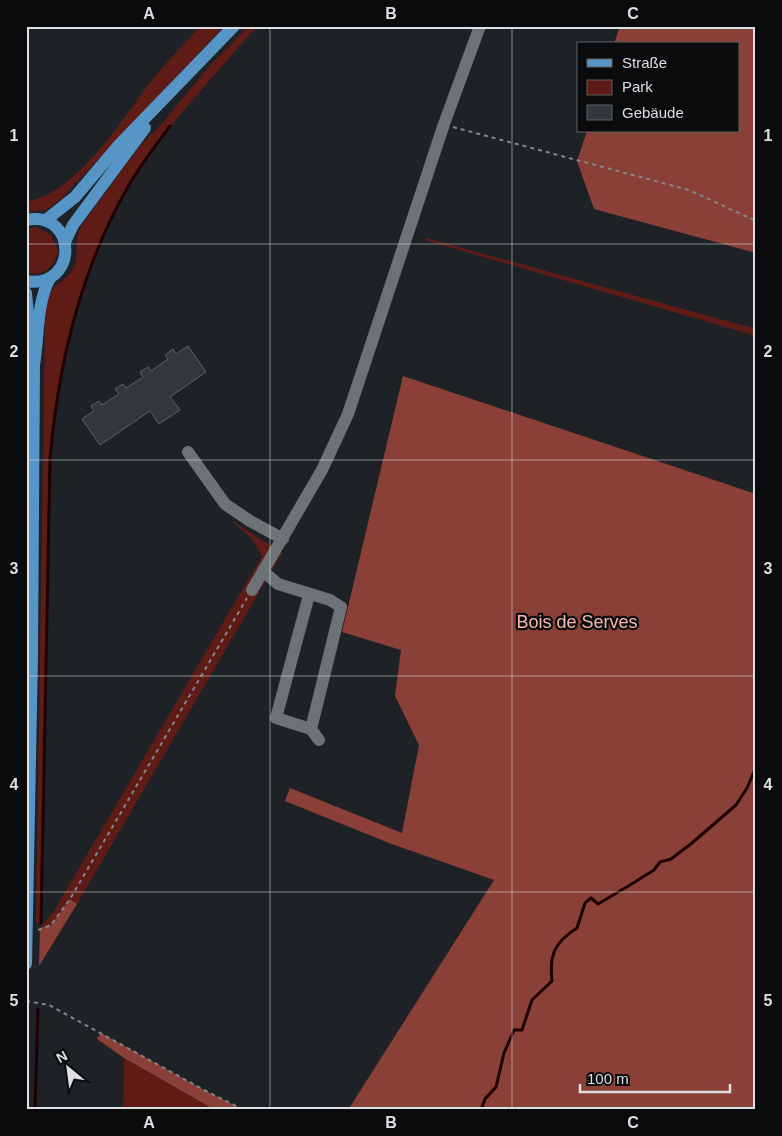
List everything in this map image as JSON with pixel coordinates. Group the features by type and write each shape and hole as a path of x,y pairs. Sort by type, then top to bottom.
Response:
{"main road":[{"path":"46,220 75,197 119,145 162,103 234,26"},
{"path":"65,242 73,225 162,103"},
{"path":"26,220 46,220 58,229 65,242 66,254 63,265 50,278 41,302 39,338 34,365"},
{"path":"26,281 37,282 50,278"},
{"path":"26,294 34,365 32,656 26,964"}],"lane":[{"path":"252,590 322,470 348,414 444,124 480,26"},
{"path":"188,452 225,504 250,522 283,539"},
{"path":"263,572 278,584 330,600 340,607 315,734 276,718 309,595"}],"path":[{"path":"444,124 689,190 756,220"},
{"path":"27,934 51,925 70,899 252,590"},
{"path":"26,1001 49,1004 244,1110"}],"green space":[{"path":"201,26 224,26 62,198 46,210 26,212 26,202 46,195 65,183 100,149 157,74"},
{"path":"249,26 258,26 165,132 141,165 121,198 104,233 90,269 68,344 54,421 50,459 41,923 36,922 45,325 47,303 52,290 68,276 75,264 81,226 138,148 164,121 212,63"},
{"path":"620,26 756,26 756,253 594,209 577,161 587,132 740,132 740,42 615,42"},
{"path":"36,227 51,235 58,251 51,266 37,274 26,272 26,229"},
{"path":"426,238 756,329 756,336 425,240"},
{"name":"Bois de Serves","path":"403,376 756,494 756,1110 348,1110 494,880 389,843 285,801 290,788 402,833 419,745 395,696 401,650 342,632"},
{"path":"231,520 282,553 77,904 70,899 51,925 40,928 54,911 262,556 252,539"},
{"path":"70,899 77,904 39,966 40,928 51,925"},
{"path":"101,1033 244,1110 215,1110 124,1058 97,1039"},
{"path":"124,1058 215,1110 123,1110"}],"building":[{"path":"188,346 206,372 170,397 180,410 159,424 150,411 100,445 82,419 94,411 91,406 99,401 102,405 119,394 115,389 123,384 126,388 143,377 140,372 148,367 151,371 168,359 165,355 173,349 176,354"}],"waterway":[{"path":"41,923 50,459 59,388 74,318 98,250 112,217 129,185 170,126"},
{"path":"481,1110 485,1099 496,1087 504,1053 514,1030 522,1030 532,1000 552,981 551,972 555,950 563,938 577,928 585,903 591,898 598,904 654,870 660,862 671,859 692,843 736,805 747,788 756,767"},
{"path":"35,1110 38,1009"}]}
